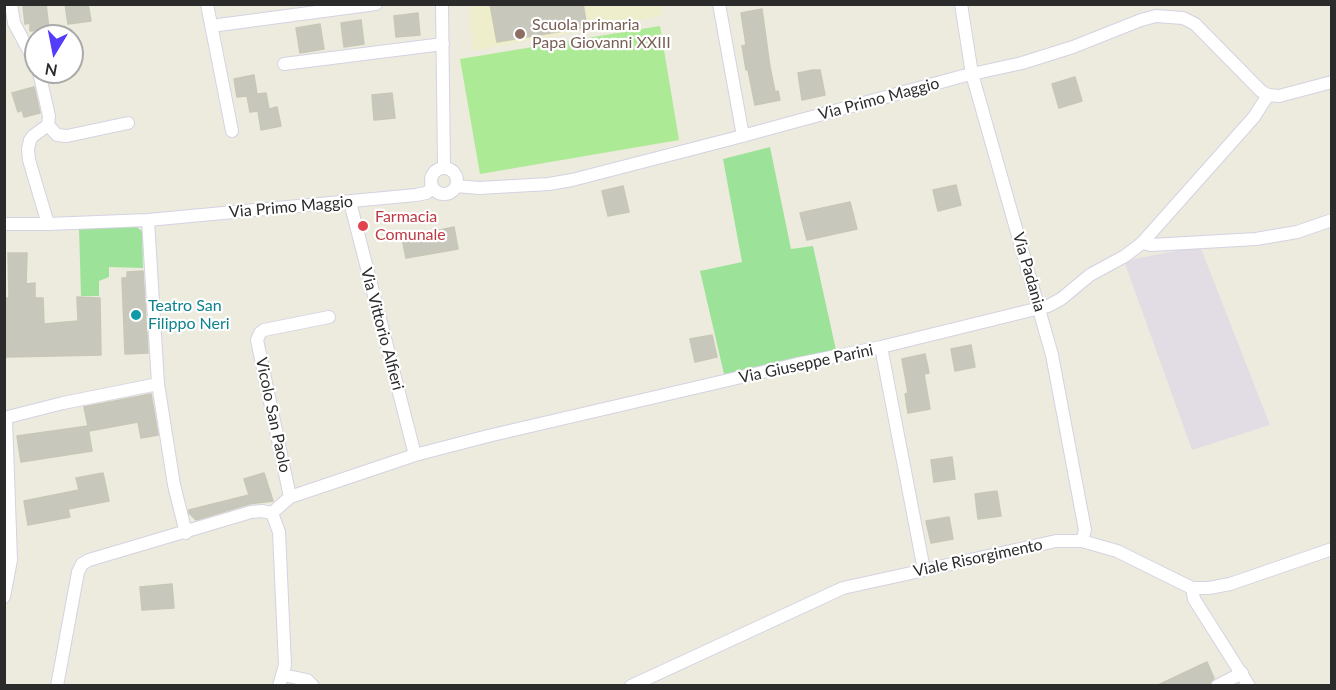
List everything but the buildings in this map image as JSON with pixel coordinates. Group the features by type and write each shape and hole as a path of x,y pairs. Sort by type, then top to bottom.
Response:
{"street":[{"path":"11,4 14,23 24,42"},
{"path":"207,4 232,131"},
{"path":"211,26 376,4"},
{"path":"442,4 444,167"},
{"path":"719,4 743,136"},
{"name":"Via Padania","path":"961,4 972,74 1052,355 1084,530 1082,541"},
{"name":"Via Primo Maggio","path":"456,186 479,188 549,184 572,180 972,74 1022,63 1156,16 1183,18 1195,24 1261,91 1268,95"},
{"path":"284,64 443,44"},
{"path":"1268,95 1279,96 1332,82"},
{"path":"42,84 49,117 48,125 33,136 28,149 29,160 48,224"},
{"name":"Via Giuseppe Parini","path":"272,513 290,497 415,455 500,433 1040,309 1061,299 1090,275 1125,256 1142,243 1254,117 1268,95"},
{"path":"48,125 57,135 67,136 128,123"},
{"path":"444,167 455,173 456,186 447,194 439,193 433,188 431,176 436,170 444,167"},
{"name":"Via Primo Maggio","path":"4,224 148,220 416,195 426,193 433,188"},
{"name":"Via Vittorio Alfieri","path":"350,202 415,455"},
{"path":"148,220 158,384 174,485 186,533"},
{"path":"1142,243 1256,239 1297,232 1332,220"},
{"name":"Vicolo San Paolo","path":"290,497 257,340 264,330 328,317"},
{"path":"881,347 924,570"},
{"path":"4,597 11,560 5,418 63,403 158,384"},
{"path":"57,686 78,572 82,564 251,512 262,511 272,513 279,532 285,665 281,680 307,680 314,686"},
{"name":"Viale Risorgimento","path":"631,686 835,591 874,580 1056,541 1082,541 1117,551 1192,588"},
{"path":"1249,686 1194,599 1192,588 1230,584 1332,549"},
{"path":"1217,686 1242,673"}],"shaded area":[{"name":"Scuola primaria Papa Giovanni XXIII","path":"470,5 662,5 663,16 472,51"},
{"path":"1200,246 1270,425 1192,450 1124,261"}],"green space":[{"path":"660,26 679,140 480,174 460,59"},
{"path":"770,147 791,249 813,246 836,350 724,374 700,271 742,262 723,159"},
{"path":"134,225 142,231 143,268 109,267 109,277 99,281 99,296 81,296 79,228"}],"place":[{"name":"Scuola primaria Papa Giovanni XXIII","path":"520,34"},
{"name":"Farmacia Comunale","path":"363,226"},
{"name":"Teatro San Filippo Neri","path":"136,315"}]}
